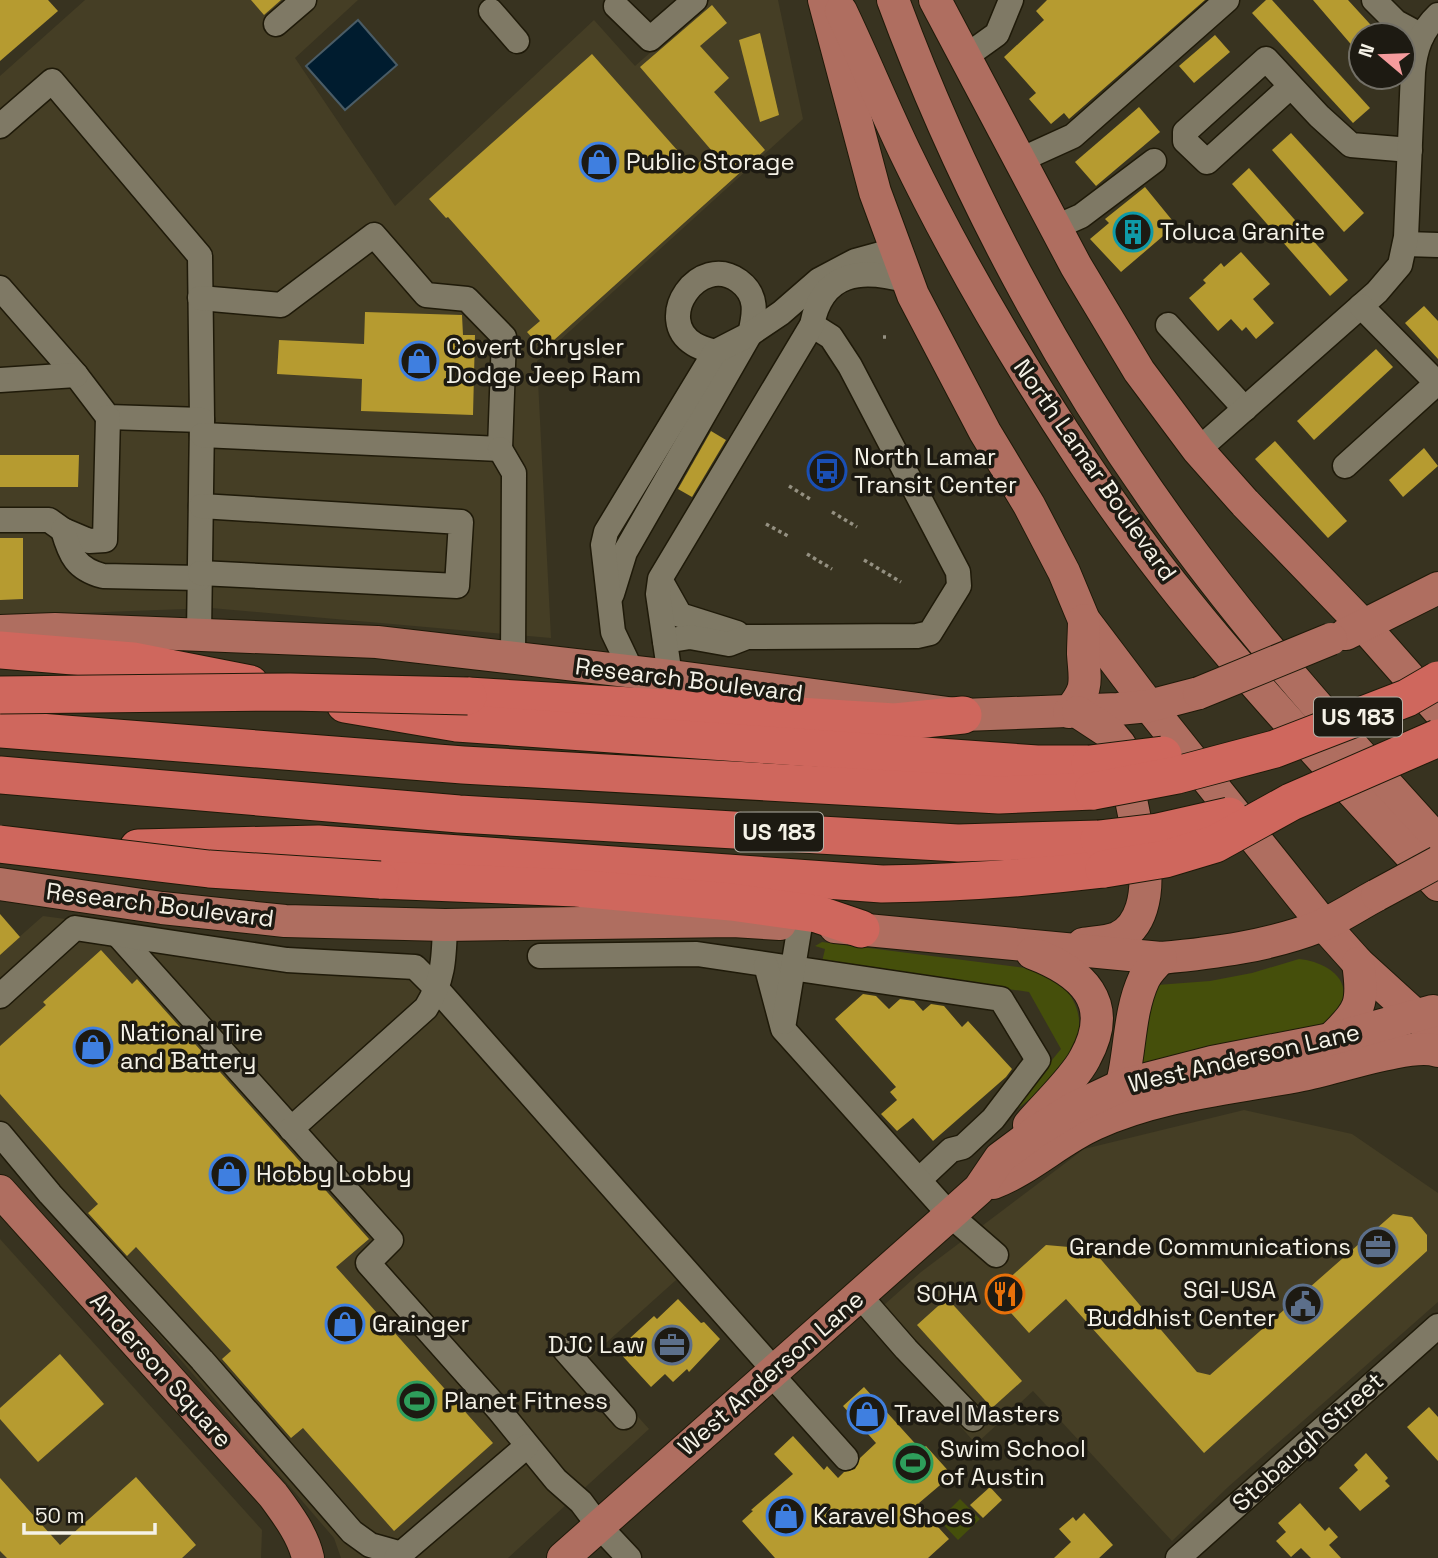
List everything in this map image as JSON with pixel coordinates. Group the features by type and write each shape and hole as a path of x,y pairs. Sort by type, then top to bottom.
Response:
{"highway":[{"path":"0,650 133,661 368,709 457,723 1012,762 1091,777"},
{"name":"US 183","path":"0,729 463,765 999,795 1091,777 1166,754 1275,749 1407,698 1438,680"},
{"path":"0,695 290,692 468,696 895,722 962,715"},
{"name":"US 183","path":"0,775 459,814 1101,854 1158,832 1292,802 1438,738"},
{"path":"0,844 209,869 380,880 576,888 731,902 817,914 861,929"},
{"path":"0,850 318,844 883,884 1000,880 1101,854"}],"main road":[{"path":"824,0 863,151 895,250 934,339 1029,505 1064,572 1084,620 1323,924 1358,962 1431,1020"},
{"name":"North Lamar Boulevard","path":"836,0 904,151 962,263 1026,373 1085,465 1178,590 1232,656 1438,885"},
{"name":"North Lamar Boulevard","path":"893,0 948,133 1000,242 1060,350 1119,445 1175,529 1261,640 1438,841"},
{"path":"935,0 1056,228 1139,371 1198,450 1364,626 1438,710"},
{"path":"1364,626 1438,588"},
{"path":"1062,948 1117,937 1125,932 1134,922 1143,904 1146,885 1120,745 1110,733 1074,712 1086,681 1083,654 1084,620"},
{"name":"Research Boulevard","path":"0,631 55,629 377,642 632,671 962,715 1074,712 1149,706 1199,694 1364,626"},
{"path":"1323,924 1438,862"},
{"name":"Research Boulevard","path":"0,884 162,908 285,921 445,925 733,921 861,929 1161,958 1206,954 1270,941 1323,924"},
{"path":"1000,1158 1085,1060 1096,1032 1096,1009 1086,985 1065,967 1008,944"},
{"path":"1096,1123 1115,1104 1123,1085 1134,1005 1145,976 1161,958"},
{"path":"1331,1039 1351,1020 1359,1006 1362,990 1358,962"},
{"name":"West Anderson Lane","path":"563,1558 979,1189 1000,1158 1035,1132 1074,1108 1123,1085 1212,1062 1431,1020"},
{"path":"1096,1123 1167,1098 1302,1076 1416,1048 1438,1051"},
{"name":"West Anderson Lane","path":"979,1189 1014,1175 1072,1135 1096,1123"},
{"name":"Anderson Square","path":"0,1191 273,1495 289,1516 305,1548 307,1558"}],"street":[{"path":"276,24 304,0"},
{"path":"616,6 650,39 695,0"},
{"path":"965,57 997,34 1011,0"},
{"path":"1020,160 1073,136 1227,0"},
{"path":"1374,0 1396,22 1422,36"},
{"path":"492,4 517,41"},
{"path":"1198,450 1377,292 1400,265 1405,244 1416,48 1428,24 1438,15"},
{"path":"0,125 52,80 200,256 202,428 199,635"},
{"path":"1291,86 1351,145 1410,150"},
{"path":"1056,228 1081,216 1154,161"},
{"path":"200,298 281,305 374,235 426,295 467,299 504,338 500,449 514,473 513,658"},
{"path":"1405,244 1438,245"},
{"path":"632,671 613,632 605,576 603,545 606,532 715,352 782,313 819,280 855,261 895,250"},
{"path":"670,676 658,594 660,579 812,325 815,309 825,291 838,280 871,273 908,281"},
{"path":"610,601 625,552 750,334 754,299 747,287 734,277 719,274 705,276 690,284 681,298 678,312 680,327 687,339 696,346 715,352"},
{"path":"0,288 76,375 108,417 107,537 105,540 89,541 63,530 49,520 0,520"},
{"path":"1345,466 1437,383 1361,306"},
{"path":"665,641 690,637 729,644 747,638 918,636 930,633 959,586 958,572 850,366 831,337 812,325"},
{"path":"1168,325 1245,409"},
{"path":"0,380 76,375"},
{"path":"108,417 202,428 500,449"},
{"path":"63,530 69,553 92,573 103,576 200,576 457,586 461,522 201,506"},
{"path":"660,579 680,615 747,638"},
{"path":"285,921 286,960"},
{"path":"291,1129 426,1008 437,989 444,960 445,925"},
{"path":"783,1030 800,925"},
{"path":"0,996 75,928 286,960 415,967 846,1458"},
{"path":"118,935 391,1240 368,1262 498,1409 556,1480 581,1502 629,1558"},
{"path":"540,956 697,954 1001,999 1038,1060 993,1119 963,1147 951,1150 919,1181"},
{"path":"766,965 783,1030 950,1215 996,1255"},
{"path":"0,1134 50,1194 226,1387 352,1532 370,1545 399,1556 527,1446"},
{"path":"859,1295 972,1419"},
{"name":"Stobaugh Street","path":"1178,1558 1438,1326"},
{"path":"565,1350 624,1417"},
{"path":"199,1412 226,1387"}],"path":[{"path":"789,486 810,499"},
{"path":"832,512 857,527"},
{"path":"766,524 788,536"},
{"path":"807,554 832,569"},
{"path":"864,560 901,582"}],"shaded area":[{"path":"85,0 358,0 295,58 395,206 594,20 635,66 710,0 778,0 803,119 537,361 551,638 211,608 0,616 0,76"},
{"path":"43,916 275,947 412,953 695,1263 587,1360 649,1429 508,1558 341,1558 334,1538 0,1150 0,954"},
{"path":"1244,1110 1352,1134 1438,1193 1438,1302 1228,1487 1172,1541 1033,1391 976,1444 866,1321 921,1272 1084,1149"},
{"path":"0,1239 262,1530 261,1558 0,1558"}],"green space":[{"path":"822,942 1041,970 1070,987 1067,991 1077,1008 1079,1026 1076,1042 1057,1074 1014,1111 1012,1109 1061,1049 1029,992 822,962 825,949 815,946"},
{"path":"1299,959 1324,966 1342,983 1343,1000 1332,1026 1202,1049 1136,1066 1157,985 1210,981 1252,973"},
{"path":"960,1499 980,1519 958,1540 939,1520"}],"water":[{"path":"358,20 397,65 345,110 306,66"}],"building":[{"path":"0,0 48,0 58,11 0,61"},
{"path":"251,0 281,0 264,15"},
{"path":"1047,0 1205,0 1069,119 1064,113 1051,124 1029,99 1036,93 1004,57 1044,20 1036,11"},
{"path":"1266,0 1272,0 1347,83 1347,91 1355,91 1370,108 1353,123 1252,13"},
{"path":"1313,0 1348,0 1367,21 1347,21 1347,40"},
{"name":"Public Storage","path":"712,5 727,23 700,46 729,78 714,92 765,150 543,350 527,332 540,321 429,199 592,54 693,168 712,151 640,67"},
{"path":"760,33 779,115 760,122 739,40"},
{"path":"1215,35 1230,52 1194,83 1179,66"},
{"path":"1139,107 1160,132 1096,186 1075,162"},
{"path":"1291,133 1364,213 1344,232 1272,150"},
{"path":"1249,168 1348,280 1330,296 1232,184"},
{"name":"Toluca Granite","path":"1145,187 1176,225 1121,272 1090,239 1109,223 1105,219"},
{"path":"1241,252 1270,284 1253,299 1274,323 1256,339 1246,327 1242,331 1231,319 1218,331 1189,298 1206,283 1203,280 1221,263 1224,267"},
{"path":"1424,306 1438,321 1438,359 1405,323"},
{"name":"Covert Chrysler Dodge Jeep Ram","path":"365,312 462,315 463,335 475,335 473,415 361,411 362,379 277,374 279,340 364,344"},
{"path":"1376,349 1393,367 1314,440 1297,421"},
{"path":"711,431 726,440 692,497 678,489"},
{"path":"1275,441 1347,521 1328,538 1255,459"},
{"path":"1424,448 1438,466 1403,497 1389,480"},
{"path":"0,455 79,455 78,487 0,487"},
{"path":"0,538 23,538 23,599 0,600"},
{"path":"0,914 20,937 0,955"},
{"path":"101,950 132,984 137,979 369,1239 336,1267 493,1443 394,1531 303,1428 291,1438 222,1359 231,1351 136,1247 127,1256 88,1213 98,1204 0,1094 0,1046 46,1005 43,1002"},
{"path":"863,994 876,996 889,1009 900,999 914,1001 923,1011 931,1004 944,1006 962,1027 968,1021 1012,1069 933,1141 913,1118 897,1131 881,1114 897,1100 890,1092 896,1087 835,1019"},
{"path":"1393,1214 1412,1217 1427,1235 1427,1251 1204,1453 1066,1299 1029,1333 993,1293 1046,1245 1092,1249 1197,1372 1210,1375"},
{"path":"947,1298 1022,1381 992,1408 917,1325"},
{"path":"678,1299 720,1339 689,1372 687,1369 673,1382 665,1374 651,1387 617,1350 654,1316 657,1319"},
{"path":"60,1354 104,1404 38,1462 0,1419 0,1408"},
{"path":"864,1387 921,1450 926,1446 952,1475 919,1503 949,1539 928,1558 775,1558 742,1521 793,1474 774,1454 793,1436 824,1470 827,1466 838,1478 844,1472 855,1469 860,1458 876,1443 843,1406"},
{"path":"1429,1407 1438,1417 1438,1461 1407,1427"},
{"path":"1366,1453 1388,1478 1385,1481 1390,1486 1360,1511 1339,1488 1358,1470 1354,1465"},
{"path":"136,1477 196,1545 182,1558 7,1558 0,1551 0,1478 60,1545"},
{"path":"990,1487 1002,1500 983,1518 970,1505"},
{"path":"1300,1503 1325,1531 1329,1527 1338,1537 1329,1545 1341,1558 1311,1558 1301,1548 1291,1557 1276,1541 1286,1532 1278,1523"},
{"path":"1084,1513 1113,1545 1099,1558 1054,1558 1071,1542 1059,1529 1073,1517 1076,1521"}],"place":[{"name":"Public Storage","path":"599,162"},
{"name":"Toluca Granite","path":"1133,232"},
{"name":"Covert Chrysler Dodge Jeep Ram","path":"419,361"},
{"name":"North Lamar Transit Center","path":"827,471"},
{"name":"National Tire and Battery","path":"93,1047"},
{"name":"Hobby Lobby","path":"229,1174"},
{"name":"Grande Communications","path":"1378,1247"},
{"name":"SOHA","path":"1005,1294"},
{"name":"SGI-USA Buddhist Center","path":"1303,1304"},
{"name":"Grainger","path":"345,1324"},
{"name":"DJC Law","path":"672,1345"},
{"name":"Planet Fitness","path":"417,1401"},
{"name":"Travel Masters","path":"867,1414"},
{"name":"Swim School of Austin","path":"913,1463"},
{"name":"Karavel Shoes","path":"786,1516"}]}
